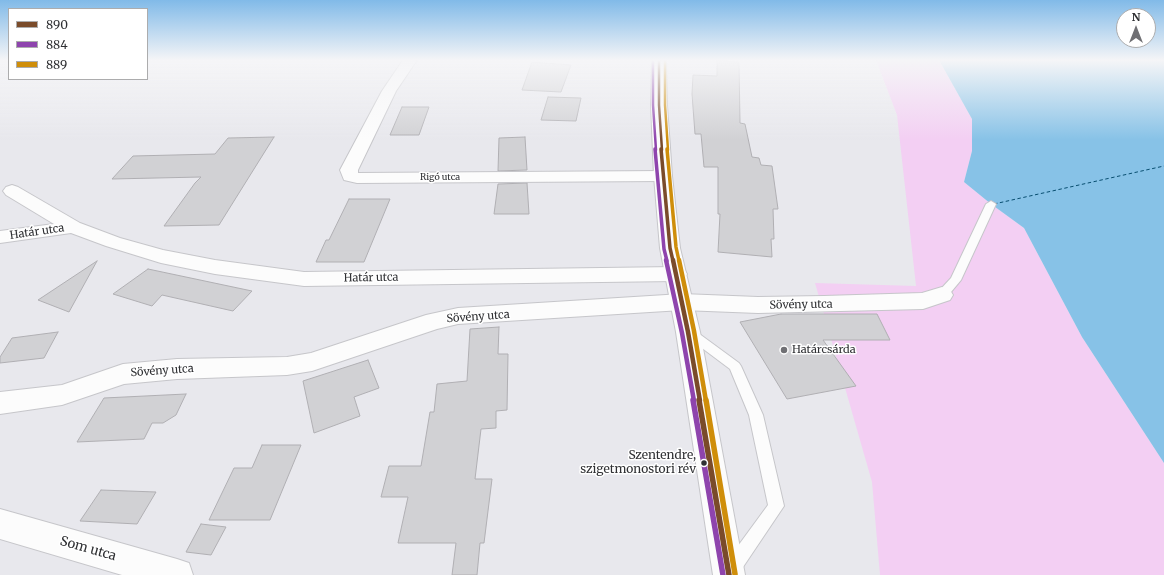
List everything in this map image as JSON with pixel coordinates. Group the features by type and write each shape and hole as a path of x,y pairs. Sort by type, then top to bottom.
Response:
{"street":[{"name":"Rigó utca","path":"392,87 349,170 350,176 357,178 663,176"},
{"path":"659,87 663,176 670,248 688,332 728,574"},
{"name":"Határ utca","path":"12,191 73,226 112,242 161,256 215,267 304,279 676,274"},
{"name":"Határ utca","path":"0,237 73,226"},
{"name":"Sövény utca","path":"0,403 62,395 123,374 177,369 287,366 312,362 434,321 458,316 513,314 646,303 682,302 758,305 923,301 942,295"},
{"name":"Som utca","path":"0,524 176,575"}],"lane":[{"path":"942,295 956,280 991,204"},
{"path":"688,332 735,366 756,415 776,506 728,574"}],"shaded area":[{"path":"886,87 954,87 972,119 972,151 964,182 1024,228 1082,337 1164,463 1164,575 880,575 872,482 815,283 916,286 897,115"}],"water":[{"path":"954,87 1164,87 1164,463 1082,337 1024,228 964,182 972,151 972,119"}],"building":[{"path":"523,87 563,87 561,92 522,90"},
{"path":"692,87 739,87 740,123 745,124 752,157 759,158 761,165 772,166 778,209 773,209 774,239 771,239 772,257 718,252 720,214 718,214 718,167 704,167 701,134 695,134"},
{"path":"548,97 581,98 576,121 541,120"},
{"path":"402,107 429,107 419,135 390,135"},
{"path":"274,137 219,225 164,226 201,177 112,179 133,156 215,154 228,138"},
{"path":"525,137 527,170 498,171 499,138"},
{"path":"527,183 529,214 494,214 498,184"},
{"path":"349,199 390,199 364,262 316,262 326,240 329,240"},
{"path":"97,261 69,312 38,300"},
{"path":"148,269 252,291 233,311 162,295 152,306 113,294"},
{"path":"781,314 877,314 890,340 823,340 856,386 787,399 740,322"},
{"path":"499,327 498,354 508,354 507,410 496,411 496,428 481,429 475,479 492,479 484,543 480,543 477,575 452,575 456,543 398,543 408,497 381,497 389,466 421,466 430,412 434,412 437,384 467,381 470,329"},
{"path":"58,332 44,358 0,363 0,357 12,338"},
{"path":"368,360 379,388 354,397 360,416 314,433 303,381"},
{"path":"186,394 176,415 163,423 152,423 144,439 77,442 104,398"},
{"path":"262,445 301,445 270,520 209,520 234,468 252,468"},
{"path":"101,490 156,492 137,524 80,521"},
{"path":"201,524 226,527 211,555 186,552"}],"ferry route":[{"path":"994,204 1164,166"}],"transit line":[{"name":"884","path":"653,87 657,176 664,249 682,333 723,575"},
{"name":"890","path":"659,87 663,176 670,248 688,332 729,575"},
{"name":"889","path":"665,87 669,176 676,247 694,331 735,574"}],"place":[{"name":"Határcsárda","path":"784,350"},
{"name":"Szentendre, szigetmonostori rév","path":"704,463"}]}
